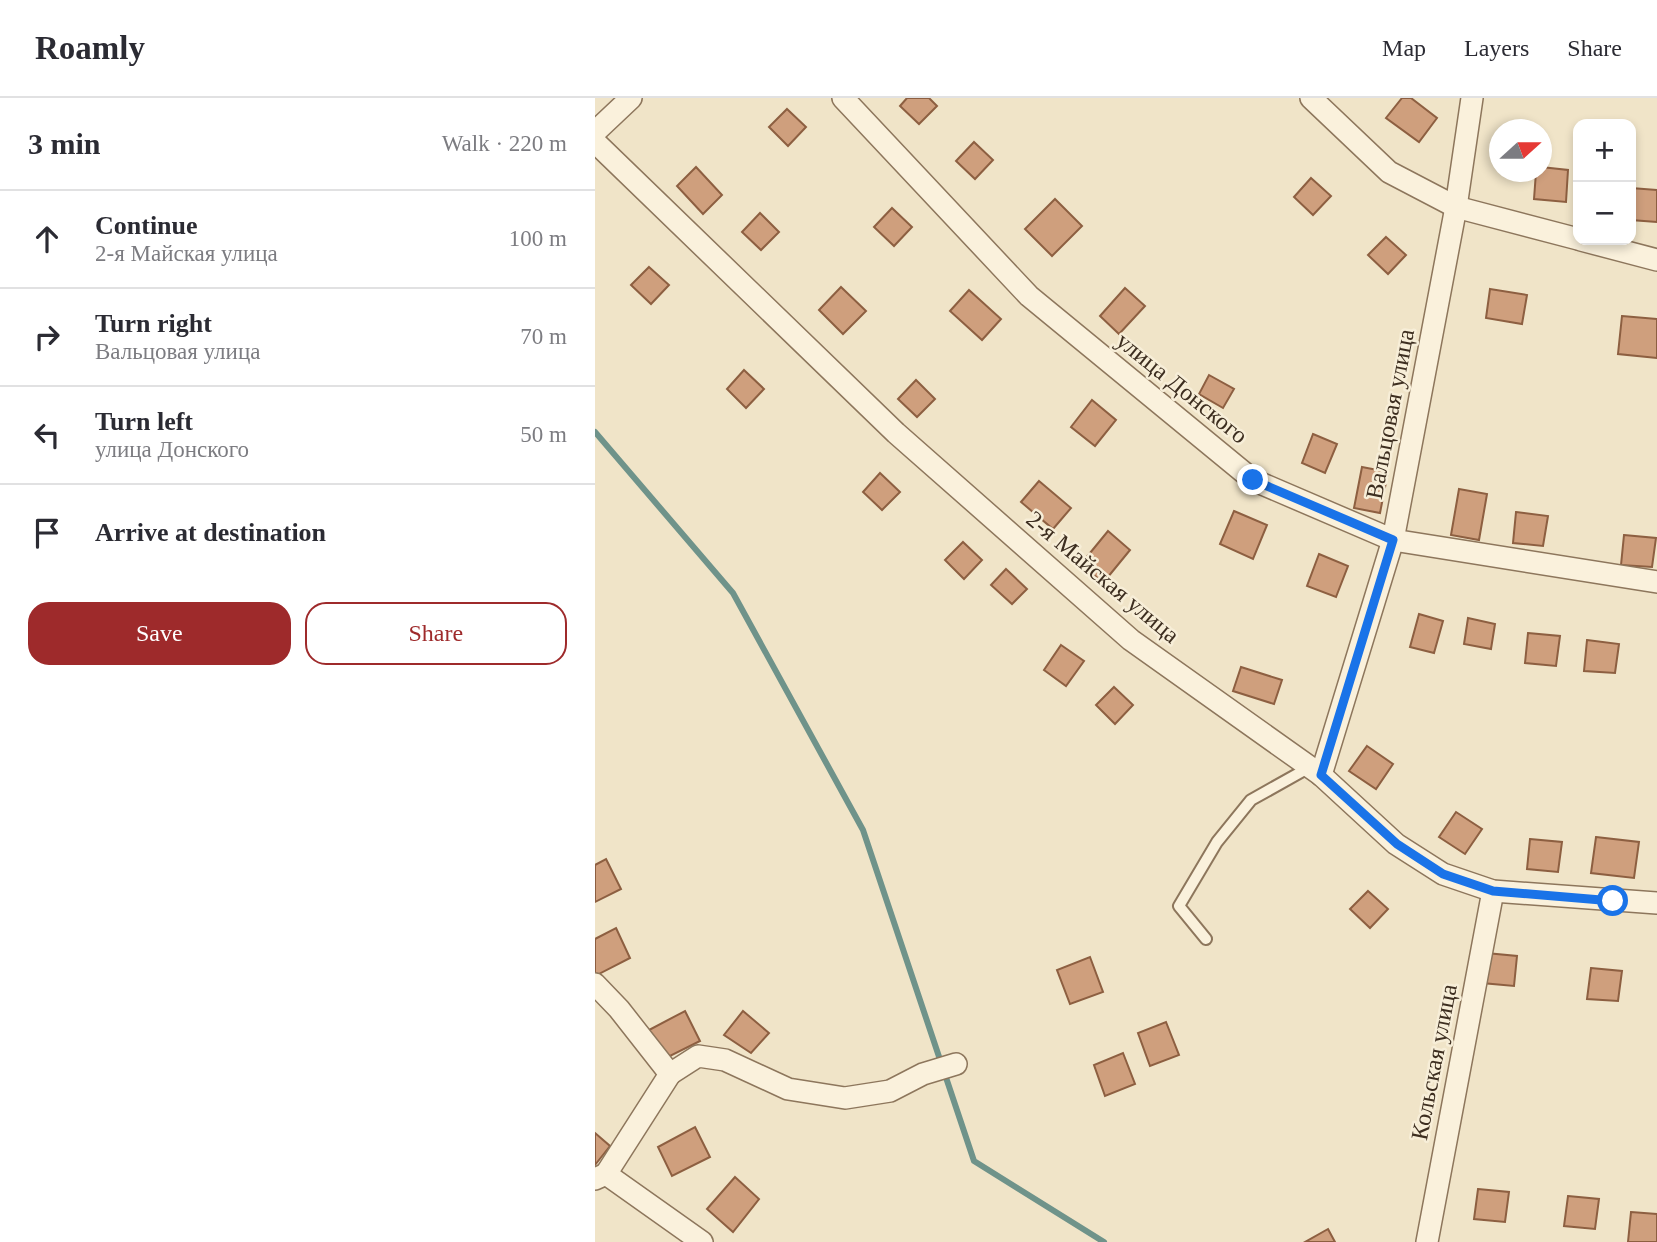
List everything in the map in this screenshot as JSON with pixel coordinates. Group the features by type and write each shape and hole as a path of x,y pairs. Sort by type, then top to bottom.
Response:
{"street":[{"path":"595,132 631,98"},
{"name":"улица Донского","path":"843,98 1029,296 1253,480 1393,540 1657,582"},
{"path":"1311,98 1389,172 1456,207 1573,237"},
{"name":"Вальцовая улица","path":"1315,771 1393,540 1456,207 1472,98"},
{"name":"2-я Майская улица","path":"595,142 896,433 1131,640 1315,771 1397,844 1443,874 1493,891 1657,903"},
{"path":"1601,245 1657,260"},
{"name":"Кольская улица","path":"1427,1242 1493,891"},
{"path":"595,984 619,1009 670,1074"},
{"path":"702,1242 601,1176 670,1074 698,1056 725,1060 788,1089 845,1098 890,1091 923,1073 956,1064"}],"lane":[{"path":"1206,939 1179,906 1217,842 1251,800 1315,771"}],"building":[{"path":"907,98 929,98 937,106 919,124 900,106"},
{"path":"1402,98 1411,98 1437,118 1419,142 1386,118"},
{"path":"787,109 806,127 788,146 769,127"},
{"path":"974,142 993,160 975,179 956,161"},
{"path":"696,167 722,195 703,214 677,186"},
{"path":"1552,168 1568,170 1566,202 1534,199 1535,182 1552,182"},
{"path":"1311,178 1331,196 1313,215 1294,197"},
{"path":"1636,188 1657,190 1657,222 1636,220"},
{"path":"1055,199 1082,226 1052,256 1025,229"},
{"path":"892,208 912,227 894,246 874,227"},
{"path":"760,213 779,232 761,250 742,232"},
{"path":"1386,237 1406,255 1388,274 1368,255"},
{"path":"649,267 669,285 651,304 631,285"},
{"path":"841,287 866,311 843,334 819,310"},
{"path":"1125,288 1145,306 1119,334 1100,316"},
{"path":"1490,289 1527,295 1522,324 1486,318"},
{"path":"969,290 1001,319 982,340 950,311"},
{"path":"1622,316 1657,319 1657,358 1618,354"},
{"path":"744,370 764,389 746,408 727,389"},
{"path":"1209,375 1234,389 1223,408 1199,394"},
{"path":"916,380 935,399 917,417 898,399"},
{"path":"1092,400 1116,420 1095,446 1071,427"},
{"path":"1313,434 1337,444 1325,473 1302,463"},
{"path":"1362,467 1388,472 1380,513 1354,508"},
{"path":"880,473 900,492 882,510 863,492"},
{"path":"1039,481 1071,508 1053,529 1021,502"},
{"path":"1459,489 1487,494 1479,540 1451,535"},
{"path":"1234,511 1267,525 1253,559 1220,544"},
{"path":"1516,512 1548,516 1543,546 1513,543"},
{"path":"1108,531 1130,550 1103,583 1081,564"},
{"path":"1624,535 1656,538 1652,567 1621,565"},
{"path":"963,542 982,560 964,579 945,560"},
{"path":"1319,554 1348,566 1336,597 1307,586"},
{"path":"1006,569 1027,589 1012,604 991,585"},
{"path":"1419,614 1443,621 1434,653 1410,647"},
{"path":"1468,618 1495,624 1491,649 1464,644"},
{"path":"1528,633 1560,636 1556,666 1525,663"},
{"path":"1587,640 1619,644 1615,673 1584,671"},
{"path":"1061,645 1084,661 1066,686 1044,670"},
{"path":"1241,667 1282,680 1274,704 1233,691"},
{"path":"1114,687 1133,705 1115,724 1096,705"},
{"path":"1367,746 1393,764 1376,789 1349,771"},
{"path":"1456,812 1482,829 1465,854 1439,837"},
{"path":"1596,837 1639,842 1634,878 1591,873"},
{"path":"1530,839 1562,842 1558,872 1527,869"},
{"path":"606,859 621,889 595,902 595,865"},
{"path":"1368,891 1388,909 1370,928 1350,909"},
{"path":"616,928 630,958 595,976 595,939"},
{"path":"1486,953 1517,956 1514,986 1482,983"},
{"path":"1090,957 1103,992 1070,1004 1057,970"},
{"path":"1591,968 1622,971 1618,1001 1587,999"},
{"path":"685,1011 700,1041 662,1060 649,1030"},
{"path":"743,1011 769,1033 751,1053 724,1035"},
{"path":"1166,1022 1179,1055 1150,1066 1138,1033"},
{"path":"1123,1053 1135,1084 1105,1096 1094,1065"},
{"path":"695,1127 710,1157 672,1176 658,1147"},
{"path":"595,1133 610,1146 595,1165"},
{"path":"735,1177 759,1199 733,1232 707,1209"},
{"path":"1478,1189 1509,1192 1505,1222 1474,1219"},
{"path":"1568,1196 1599,1199 1595,1229 1564,1226"},
{"path":"1631,1212 1657,1214 1657,1242 1628,1242"},
{"path":"1328,1229 1335,1242 1305,1242"}],"waterway":[{"path":"595,432 733,593 863,830 974,1161 1104,1242"}],"route":[{"path":"1253,480 1393,540 1321,775 1397,844 1443,874 1493,891 1613,901"}]}
